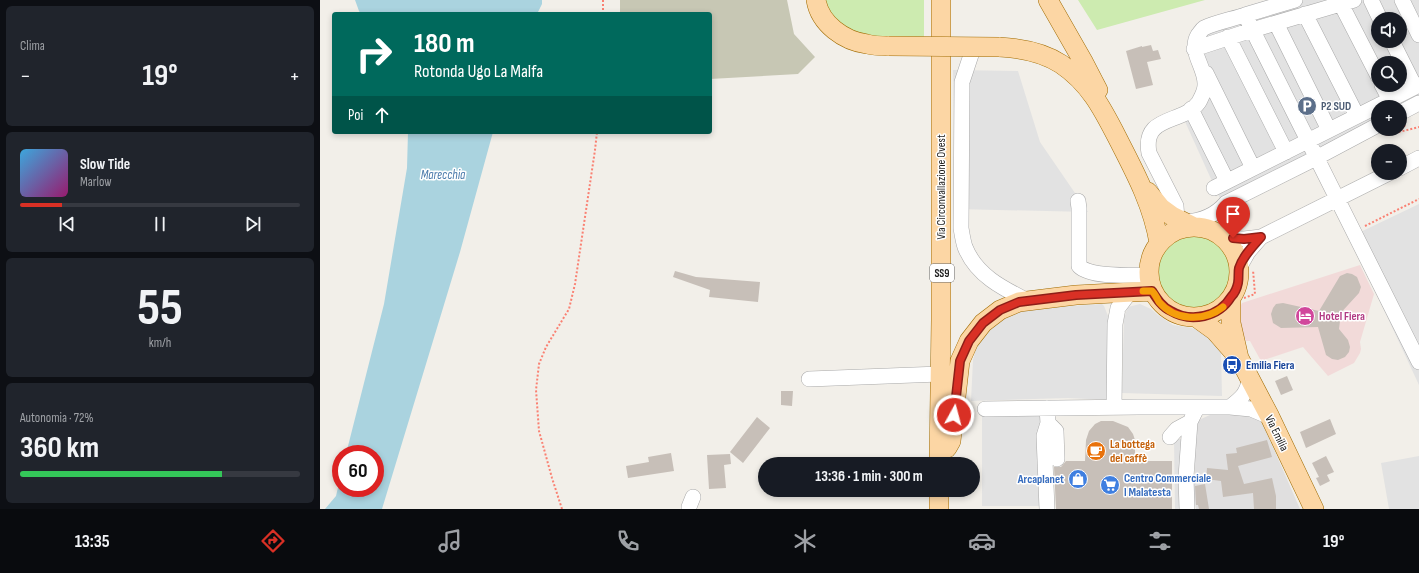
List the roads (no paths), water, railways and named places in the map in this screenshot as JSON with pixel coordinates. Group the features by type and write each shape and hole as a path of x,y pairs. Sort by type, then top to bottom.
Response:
{"main road":[{"path":"816,0 817,6 826,23 842,36 866,44 889,46 1020,48 1040,54 1060,63 1085,84 1098,101 1141,183 1156,223 1159,243"},
{"path":"930,0 929,136 942,172"},
{"name":"Via Circonvallazione Ovest","path":"940,457 940,374 942,320 941,0"},
{"path":"1048,0 1098,90 1109,122"},
{"path":"1141,183 1161,208 1185,223 1210,230 1223,238 1231,246 1236,257 1246,268 1238,284 1236,298 1210,315 1196,318 1183,316 1170,311 1160,302 1150,283 1151,258 1159,243 1169,234 1181,229 1185,223"},
{"path":"943,457 951,441 960,361 969,341 983,323 1000,310 1019,302 1130,292 1150,283"},
{"name":"Via Emilia","path":"1236,298 1231,323 1239,358 1270,417 1314,509"},
{"name":"Via Emilia","path":"1196,318 1215,331 1239,358"},
{"path":"939,497 939,509"}],"street":[{"path":"1295,0 1203,29 1196,40 1196,53 1205,84 1203,95 1196,106 1182,115 1156,126 1150,134 1147,144 1149,153 1185,223 1210,216 1221,209 1226,203 1316,158 1371,135"},
{"path":"1371,0 1377,12"},
{"path":"1402,0 1419,35"},
{"path":"1196,53 1228,38 1348,2 1371,59"},
{"path":"1305,14 1357,116"},
{"path":"1245,15 1419,362"},
{"path":"1276,23 1329,130"},
{"path":"1228,38 1286,152"},
{"path":"1386,92 1390,100 1417,86 1396,48"},
{"path":"1196,53 1253,168"},
{"path":"971,55 965,69 962,82 961,228 965,245 971,260 986,277 1002,288 1028,301"},
{"path":"1407,109 1419,103"},
{"path":"1191,109 1221,184 1371,109"},
{"path":"1407,164 1419,158"},
{"path":"1223,238 1244,239 1261,237 1375,180"},
{"path":"1078,201 1080,208 1079,266 1082,269 1104,275 1150,283"},
{"path":"1246,268 1248,252 1261,237"},
{"path":"1114,407 1115,324 1118,308 1130,292"},
{"path":"1098,294 1106,300 1110,306 1115,324"},
{"path":"809,379 940,374"},
{"path":"1230,408 1246,393 1250,380"},
{"path":"985,409 1047,416 1114,407 1230,408 1251,409 1270,417"},
{"path":"1186,509 1186,477 1190,422 1197,408"},
{"path":"1047,416 1056,431 1058,459"},
{"path":"1047,416 1044,436 1047,509"},
{"path":"1170,437 1177,429 1190,422"}],"water":[{"path":"355,0 542,0 542,4 538,12 359,11"},
{"name":"Marecchia","path":"408,134 492,134 460,252 382,509 325,509 335,497 384,497 384,445 348,445 384,304 407,168"}],"place":[{"name":"P2 SUD","path":"1307,106"},
{"name":"Hotel Fiera","path":"1305,316"},
{"name":"Emilia Fiera","path":"1232,365"},
{"name":"La bottega del caffè","path":"1096,451"},
{"name":"Arcaplanet","path":"1078,479"},
{"name":"Centro Commerciale I Malatesta","path":"1110,485"}]}
